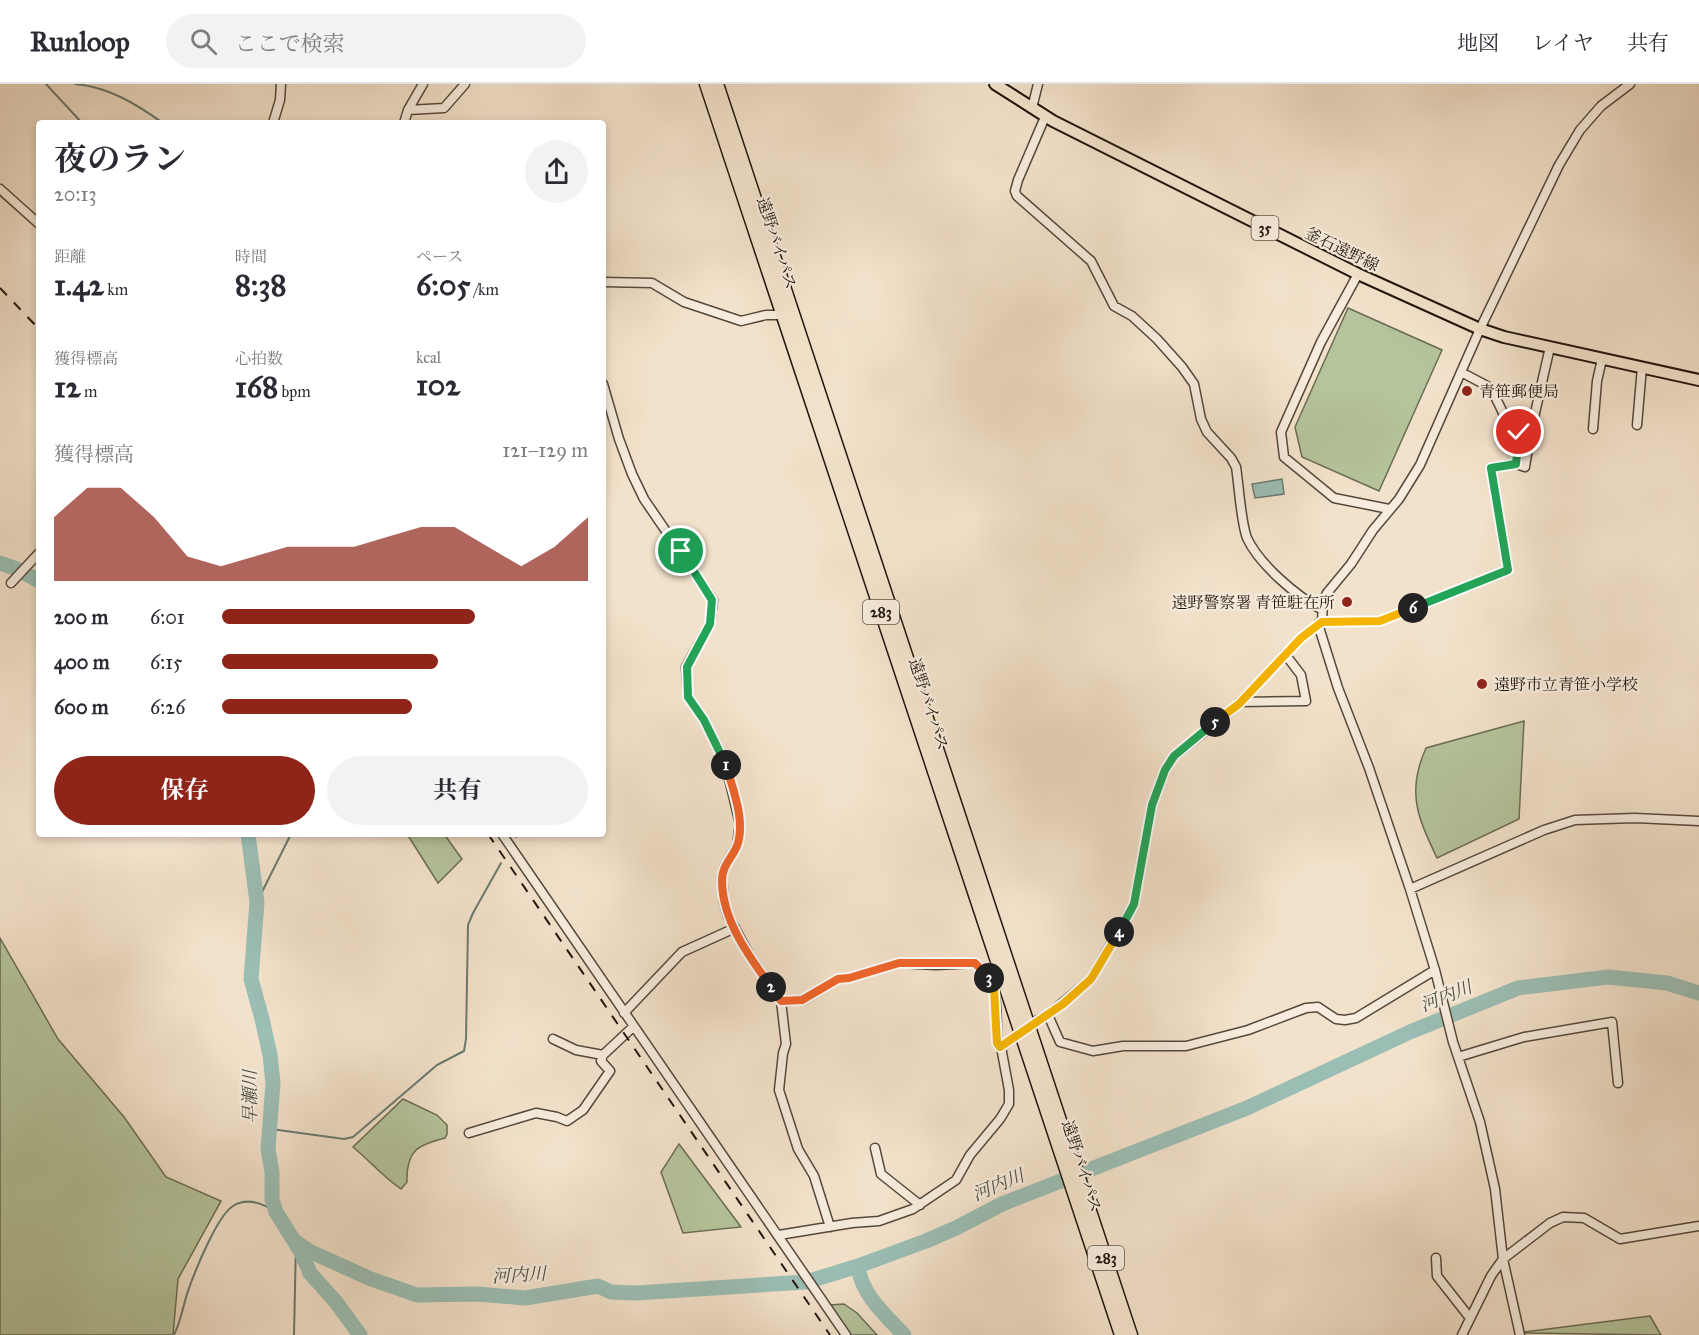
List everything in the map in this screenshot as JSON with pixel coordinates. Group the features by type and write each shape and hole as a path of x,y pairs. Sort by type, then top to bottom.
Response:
{"highway":[{"name":"遠野バイパス","path":"706,84 788,315"},
{"name":"遠野バイパス","path":"717,84 788,315 887,615 1104,1268 1131,1335"},
{"name":"遠野バイパス","path":"1104,1268 1121,1335"}],"main road":[{"name":"釜石遠野線","path":"995,84 1045,117 1358,274 1480,329 1504,337 1699,380"}],"street":[{"path":"274,120 280,100 281,84"},
{"path":"405,120 423,84"},
{"path":"408,110 444,108 465,84"},
{"path":"1032,108 1038,84"},
{"path":"1520,1335 1503,1259 1495,1189 1480,1122 1453,1042 1410,889 1369,768 1338,688 1320,623 1321,609 1327,593 1351,564 1389,509 1399,499 1420,465 1480,329 1559,165 1580,130 1601,106 1630,84"},
{"path":"1045,117 1018,180 1015,191 1017,196 1091,261 1114,306 1132,316 1182,367 1194,384 1201,420 1207,432 1231,458 1236,467 1248,539 1275,573 1309,603 1321,609"},
{"path":"0,189 36,221"},
{"path":"1358,274 1321,342 1281,432 1284,457 1334,498 1389,509"},
{"path":"606,282 652,283 684,302 741,321 766,315 788,315"},
{"path":"1000,1047 1048,1015 1091,979 1134,904 1152,805 1165,770 1181,748 1240,702 1301,638 1320,623 1380,621 1508,570 1491,468 1516,464 1525,467 1550,347"},
{"path":"1593,429 1597,381 1602,359"},
{"path":"1637,425 1642,367"},
{"path":"1461,372 1491,388 1506,419 1519,432 1530,435"},
{"path":"606,394 626,457 644,499 712,600 710,624 687,667 688,697 704,720 725,762 740,824 737,846 725,866 722,877 724,902 728,916 751,958 781,1001 786,1044 779,1090 798,1149 814,1176 830,1227"},
{"path":"1516,464 1519,432"},
{"path":"11,583 36,556"},
{"path":"1240,702 1306,701 1301,675 1286,654"},
{"path":"1410,889 1544,830 1575,820 1635,818 1699,822"},
{"path":"504,837 846,1335"},
{"path":"624,1013 682,952 735,928"},
{"path":"779,1235 879,1221 920,1205 956,1180 970,1155 1000,1119 1009,1104 1009,1090 1000,1047 997,1043 994,989 987,974 975,963 899,963 849,978 838,979 802,1000 781,1001"},
{"path":"1048,1015 1060,1042 1093,1051 1123,1046 1186,1046 1248,1030 1306,1008 1318,1007 1336,1019 1356,1018 1436,975"},
{"path":"1458,1058 1524,1037 1612,1022 1618,1083"},
{"path":"469,1133 537,1113 567,1121 583,1110 610,1071 602,1061 603,1055 633,1027"},
{"path":"553,1039 564,1042 576,1050 603,1055"},
{"path":"875,1148 881,1174 920,1205"},
{"path":"1462,1335 1503,1259 1550,1223 1563,1217 1584,1218 1620,1239 1699,1226"},
{"path":"1436,1258 1437,1276 1470,1318"}],"green space":[{"path":"1348,308 1442,350 1379,491 1302,457 1295,427"},
{"path":"1524,721 1519,819 1437,858 1424,830 1417,804 1417,778 1426,748"},
{"path":"409,837 446,837 462,859 438,883"},
{"path":"0,938 58,1039 124,1117 166,1177 221,1201 178,1279 173,1335 0,1335"},
{"path":"403,1099 437,1115 447,1125 447,1134 445,1138 427,1143 415,1151 409,1163 407,1182 401,1189 353,1147"},
{"path":"679,1144 741,1227 683,1233 661,1172"},
{"path":"844,1304 857,1313 877,1335 851,1335 830,1305"},
{"path":"1650,1316 1661,1335 1517,1333"}],"water":[{"path":"1282,479 1284,494 1255,498 1252,484"}],"waterway":[{"path":"46,84 79,120"},
{"path":"75,84 111,93 143,109 159,120"},
{"name":"早瀬川","path":"0,563 36,579"},
{"name":"早瀬川","path":"248,837 257,902 251,979 270,1055 273,1083 268,1149 272,1172 272,1199 276,1212 301,1252 310,1273 336,1302 360,1335"},
{"path":"257,902 290,837"},
{"path":"271,1129 344,1139 353,1137 437,1065 464,1051 468,925 501,863"},
{"name":"河内川","path":"296,1242 309,1251 371,1279 417,1295 477,1294 525,1298 598,1286 611,1292 636,1293 806,1282 926,1241 1002,1204 1247,1108 1410,1032 1518,988 1608,977 1667,983 1699,993"},
{"path":"174,1335 201,1258 227,1212 238,1203 244,1202 261,1204 276,1212"},
{"path":"294,1335 296,1242"},
{"path":"858,1266 869,1295 904,1335"}],"railway":[{"path":"0,288 36,326"},
{"path":"490,837 830,1335"}],"place":[{"name":"青笹郵便局","path":"1467,391"},
{"name":"遠野警察署 青笹駐在所","path":"1347,602"},
{"name":"遠野市立青笹小学校","path":"1482,684"}],"route":[{"path":"681,551 712,600 710,624 687,667 688,697 704,720 725,762 732,787 740,824 737,846 725,866 722,877 724,902 728,916 751,958 781,1001 802,1000 838,979 849,978 899,963 936,965 975,963 987,974 994,989 997,1043 1000,1047 1063,1004 1091,979 1134,904 1157,789 1174,756 1189,741 1239,704 1301,638 1322,622 1380,621 1508,570 1491,468 1516,464 1519,432"}]}
